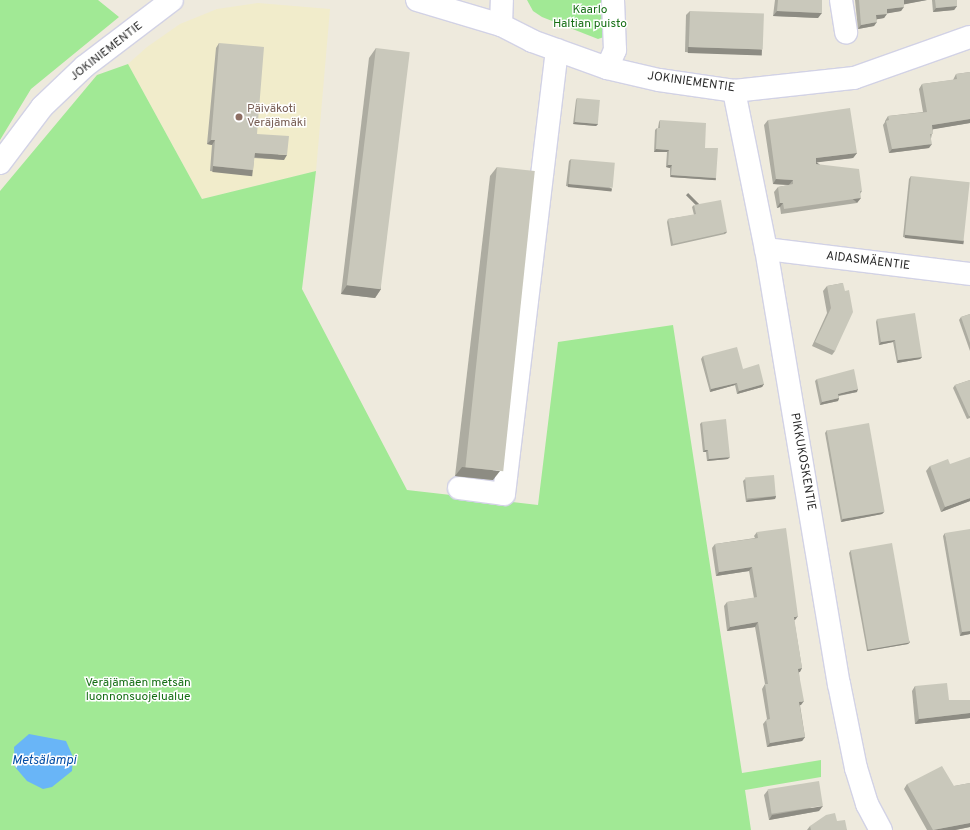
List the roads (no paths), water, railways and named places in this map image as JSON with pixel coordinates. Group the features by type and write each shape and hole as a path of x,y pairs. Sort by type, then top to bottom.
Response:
{"street":[{"name":"JOKINIEMENTIE","path":"0,163 42,107 85,66 172,0"},
{"name":"JOKINIEMENTIE","path":"417,0 501,25 558,50 607,68 659,80 734,91 854,78 970,37"},
{"path":"501,25 502,0"},
{"path":"607,68 615,50 613,0"},
{"path":"841,0 846,33"},
{"path":"459,488 504,494 558,50"},
{"name":"PIKKUKOSKENTIE","path":"734,91 766,249 840,692 856,768 867,804 881,830"},
{"name":"AIDASMÄENTIE","path":"766,249 970,274"}],"water":[{"name":"Metsälampi","path":"29,734 66,741 73,757 72,771 52,787 43,789 27,781 15,767 14,747"}],"place":[{"name":"Päiväkoti Veräjämäki","path":"239,117"}],"park label":[{"name":"Kaarlo Haltian puisto","path":"590,18"},
{"name":"Veräjämäen metsän luonnonsuojelualue","path":"138,691"}]}
